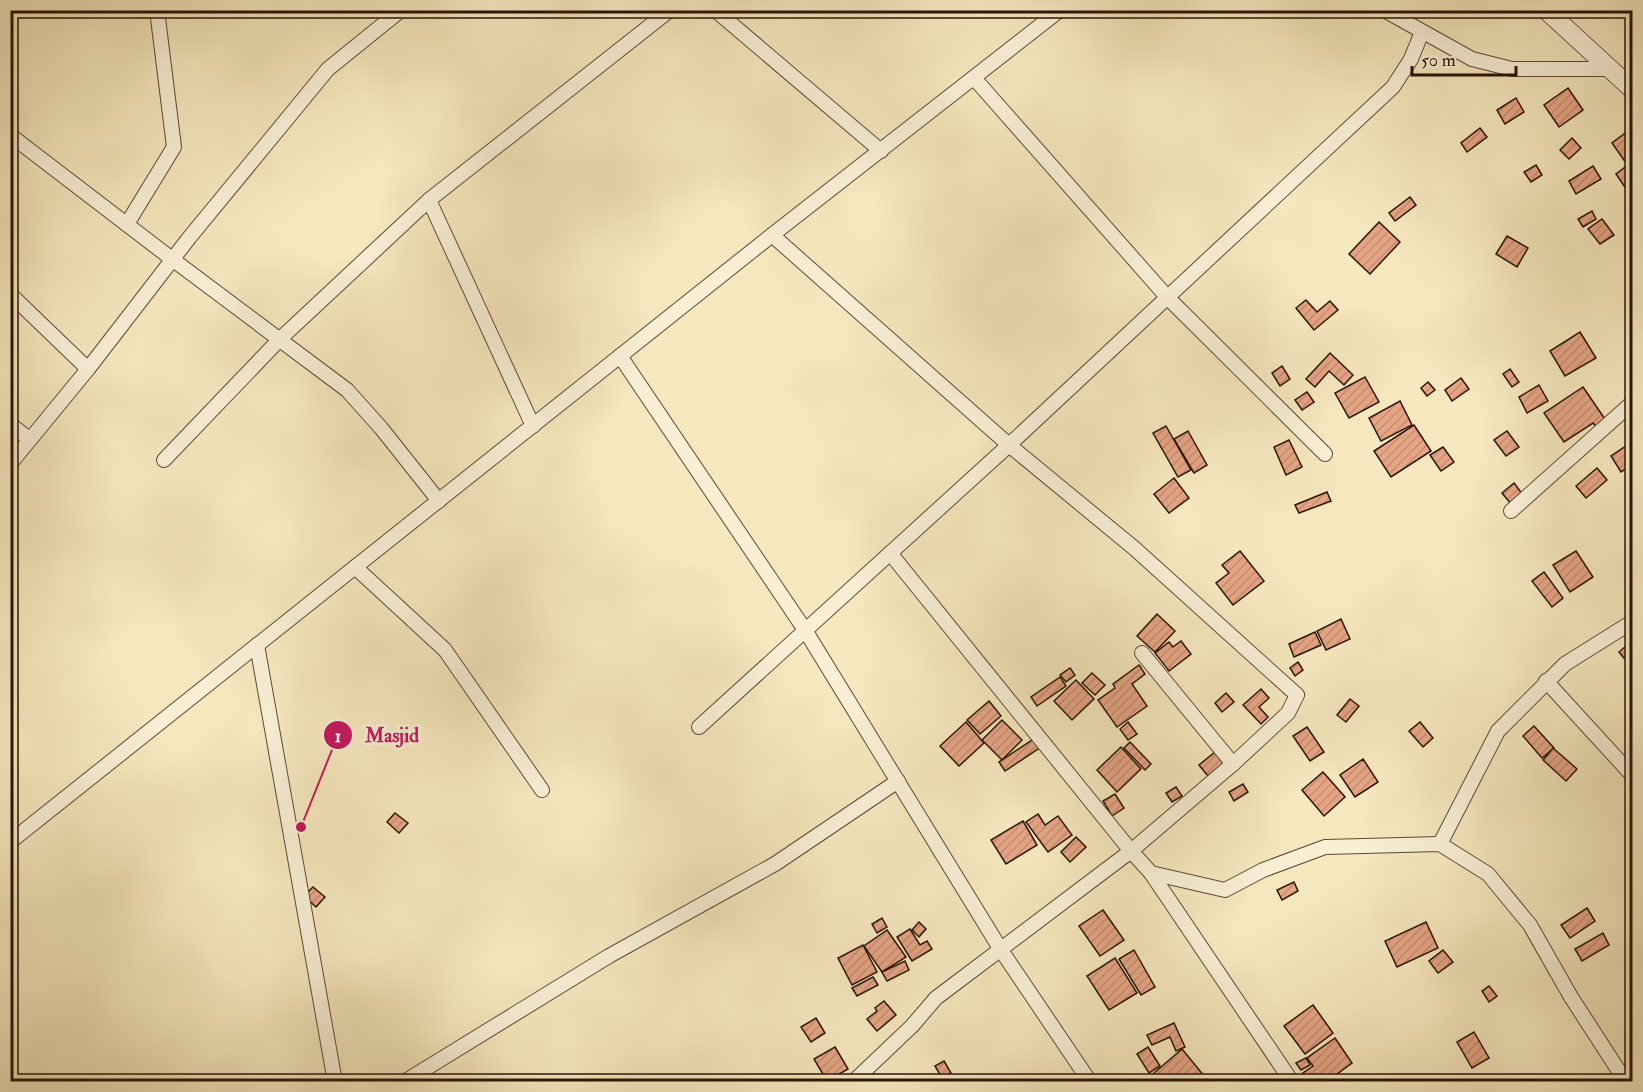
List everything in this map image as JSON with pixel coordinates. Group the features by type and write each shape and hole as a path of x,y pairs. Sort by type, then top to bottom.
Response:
{"street":[{"path":"127,224 174,147 157,10"},
{"path":"10,464 88,369 172,259 328,69 401,10"},
{"path":"164,460 280,339 429,200 669,10"},
{"path":"715,10 881,151"},
{"path":"10,842 772,235 1060,10"},
{"path":"1384,10 1472,59 1512,69 1610,69"},
{"path":"1546,10 1632,89"},
{"path":"699,727 1009,445 1393,87 1411,59 1422,32"},
{"path":"974,78 1168,298 1325,454"},
{"path":"10,135 347,390 381,428 439,501"},
{"path":"429,200 533,426"},
{"path":"772,235 1009,445 1134,548 1297,695 1288,713 1233,764 1131,851 936,998 912,1026 853,1082"},
{"path":"10,294 88,369"},
{"path":"620,356 806,630 1001,950 1090,1082"},
{"path":"1511,511 1632,403"},
{"path":"10,424 29,440"},
{"path":"890,553 1150,873 1292,1082"},
{"path":"355,567 445,651 542,790"},
{"path":"1440,844 1498,731 1565,664 1632,622"},
{"path":"257,645 335,1082"},
{"path":"1142,653 1233,764"},
{"path":"1546,681 1632,776"},
{"path":"404,1082 609,956 775,864 898,780"},
{"path":"1150,873 1225,890 1263,870 1325,847 1440,844 1488,874 1530,925 1571,997 1626,1082"}],"building":[{"path":"1568,88 1583,110 1559,127 1544,105"},
{"path":"1516,98 1524,112 1505,124 1497,110"},
{"path":"1480,128 1487,137 1467,152 1461,143"},
{"path":"1632,128 1632,158 1626,163 1612,143"},
{"path":"1572,138 1581,148 1569,159 1560,150"},
{"path":"1632,162 1632,195 1631,196 1616,174"},
{"path":"1536,165 1542,175 1531,182 1524,172"},
{"path":"1593,166 1601,179 1576,194 1569,181"},
{"path":"1410,197 1416,205 1395,221 1389,213"},
{"path":"1592,211 1596,219 1583,227 1578,219"},
{"path":"1602,219 1614,235 1600,244 1588,229"},
{"path":"1379,222 1400,242 1370,274 1349,254"},
{"path":"1507,236 1528,248 1517,267 1496,254"},
{"path":"1306,300 1317,312 1330,301 1338,310 1314,330 1296,308"},
{"path":"1580,332 1596,358 1565,376 1550,351"},
{"path":"1330,353 1353,375 1344,385 1329,371 1315,387 1306,379"},
{"path":"1282,366 1290,379 1280,386 1272,373"},
{"path":"1510,369 1519,382 1512,387 1503,374"},
{"path":"1365,377 1379,402 1349,418 1335,393"},
{"path":"1461,378 1469,389 1452,401 1445,390"},
{"path":"1428,382 1435,390 1427,396 1421,388"},
{"path":"1539,385 1548,401 1527,413 1519,397"},
{"path":"1583,387 1607,422 1597,428 1593,423 1564,442 1544,413"},
{"path":"1307,392 1314,402 1302,410 1295,400"},
{"path":"1400,401 1412,425 1381,441 1369,418"},
{"path":"1414,425 1431,451 1391,477 1374,451"},
{"path":"1166,426 1191,470 1178,477 1153,433"},
{"path":"1188,431 1207,465 1194,473 1174,439"},
{"path":"1507,431 1519,447 1506,456 1494,440"},
{"path":"1289,440 1302,467 1286,475 1274,447"},
{"path":"1632,442 1632,465 1621,472 1611,456"},
{"path":"1443,447 1454,462 1441,471 1430,455"},
{"path":"1597,468 1607,480 1586,498 1576,486"},
{"path":"1174,478 1189,498 1169,513 1154,494"},
{"path":"1514,483 1523,495 1511,504 1502,493"},
{"path":"1327,492 1331,501 1299,513 1295,505"},
{"path":"1240,551 1264,581 1233,605 1216,583 1229,573 1222,565"},
{"path":"1576,551 1593,577 1570,592 1553,565"},
{"path":"1544,572 1563,598 1552,607 1532,581"},
{"path":"1157,614 1175,631 1155,652 1137,636"},
{"path":"1341,619 1350,639 1326,650 1317,631"},
{"path":"1315,632 1321,645 1294,657 1289,644"},
{"path":"1181,641 1191,654 1169,671 1155,653 1169,642 1173,647"},
{"path":"1632,641 1632,668 1619,652"},
{"path":"1298,662 1303,670 1295,676 1290,668"},
{"path":"1139,665 1145,674 1132,684 1147,706 1117,727 1098,700 1115,688 1113,684"},
{"path":"1070,668 1075,675 1066,682 1060,675"},
{"path":"1092,673 1105,685 1095,695 1082,683"},
{"path":"1060,677 1066,686 1037,706 1031,697"},
{"path":"1076,680 1094,699 1072,720 1054,701"},
{"path":"1261,689 1269,698 1259,707 1268,717 1261,724 1243,705"},
{"path":"1226,693 1234,702 1222,712 1215,703"},
{"path":"1350,699 1359,706 1346,722 1337,715"},
{"path":"989,701 1001,716 980,734 967,720"},
{"path":"1002,720 1022,740 1002,760 982,740"},
{"path":"966,722 984,743 959,766 940,746"},
{"path":"1128,722 1137,734 1128,740 1120,729"},
{"path":"1420,722 1433,738 1423,747 1409,731"},
{"path":"1534,726 1554,748 1542,758 1523,736"},
{"path":"1307,727 1324,752 1310,761 1293,736"},
{"path":"1038,736 1044,745 1005,771 999,762"},
{"path":"1130,742 1151,764 1145,770 1124,748"},
{"path":"1121,747 1141,769 1117,792 1097,770"},
{"path":"1553,748 1577,769 1566,781 1543,760"},
{"path":"1215,752 1224,763 1208,776 1199,765"},
{"path":"1363,759 1378,782 1355,797 1340,775"},
{"path":"1323,772 1345,797 1324,816 1302,790"},
{"path":"1243,784 1248,792 1234,801 1229,792"},
{"path":"1176,787 1182,796 1172,802 1166,793"},
{"path":"1115,794 1124,808 1112,816 1103,801"},
{"path":"395,813 408,823 399,833 387,822"},
{"path":"1038,814 1045,825 1058,816 1072,835 1048,852 1026,822"},
{"path":"1023,821 1037,845 1006,864 991,840"},
{"path":"1076,837 1086,847 1070,862 1061,852"},
{"path":"1294,882 1298,891 1282,900 1277,890"},
{"path":"313,887 325,897 316,907 304,896"},
{"path":"1587,908 1595,921 1570,938 1561,925"},
{"path":"1103,910 1124,940 1100,956 1079,926"},
{"path":"882,918 887,927 877,933 872,924"},
{"path":"919,922 926,929 919,937 912,930"},
{"path":"1426,922 1438,948 1397,967 1385,941"},
{"path":"910,929 920,945 927,941 932,949 912,961 897,937"},
{"path":"887,930 906,957 882,972 864,946"},
{"path":"1603,933 1609,945 1582,961 1575,949"},
{"path":"863,945 877,972 852,985 838,958"},
{"path":"1134,950 1155,987 1141,995 1119,959"},
{"path":"1443,950 1453,962 1438,973 1429,961"},
{"path":"1115,958 1137,993 1109,1010 1087,976"},
{"path":"905,961 909,970 887,981 882,972"},
{"path":"873,977 878,985 857,996 852,988"},
{"path":"1489,986 1497,996 1489,1002 1482,991"},
{"path":"884,1001 896,1015 877,1031 867,1019"},
{"path":"1313,1005 1333,1033 1305,1054 1284,1026"},
{"path":"816,1018 825,1033 811,1042 801,1027"},
{"path":"1174,1023 1185,1047 1176,1051 1170,1037 1152,1045 1147,1035"},
{"path":"1474,1032 1489,1058 1472,1068 1457,1042"},
{"path":"1335,1038 1352,1063 1326,1082 1309,1082 1303,1073 1313,1066 1307,1058"},
{"path":"835,1047 848,1069 827,1081 814,1059"},
{"path":"1148,1047 1160,1066 1149,1073 1137,1054"},
{"path":"1182,1049 1209,1082 1150,1082 1147,1079"},
{"path":"1306,1058 1310,1065 1301,1070 1296,1063"},
{"path":"944,1061 951,1073 942,1078 935,1066"}],"place":[{"name":"Masjid","path":"301,827"}]}
